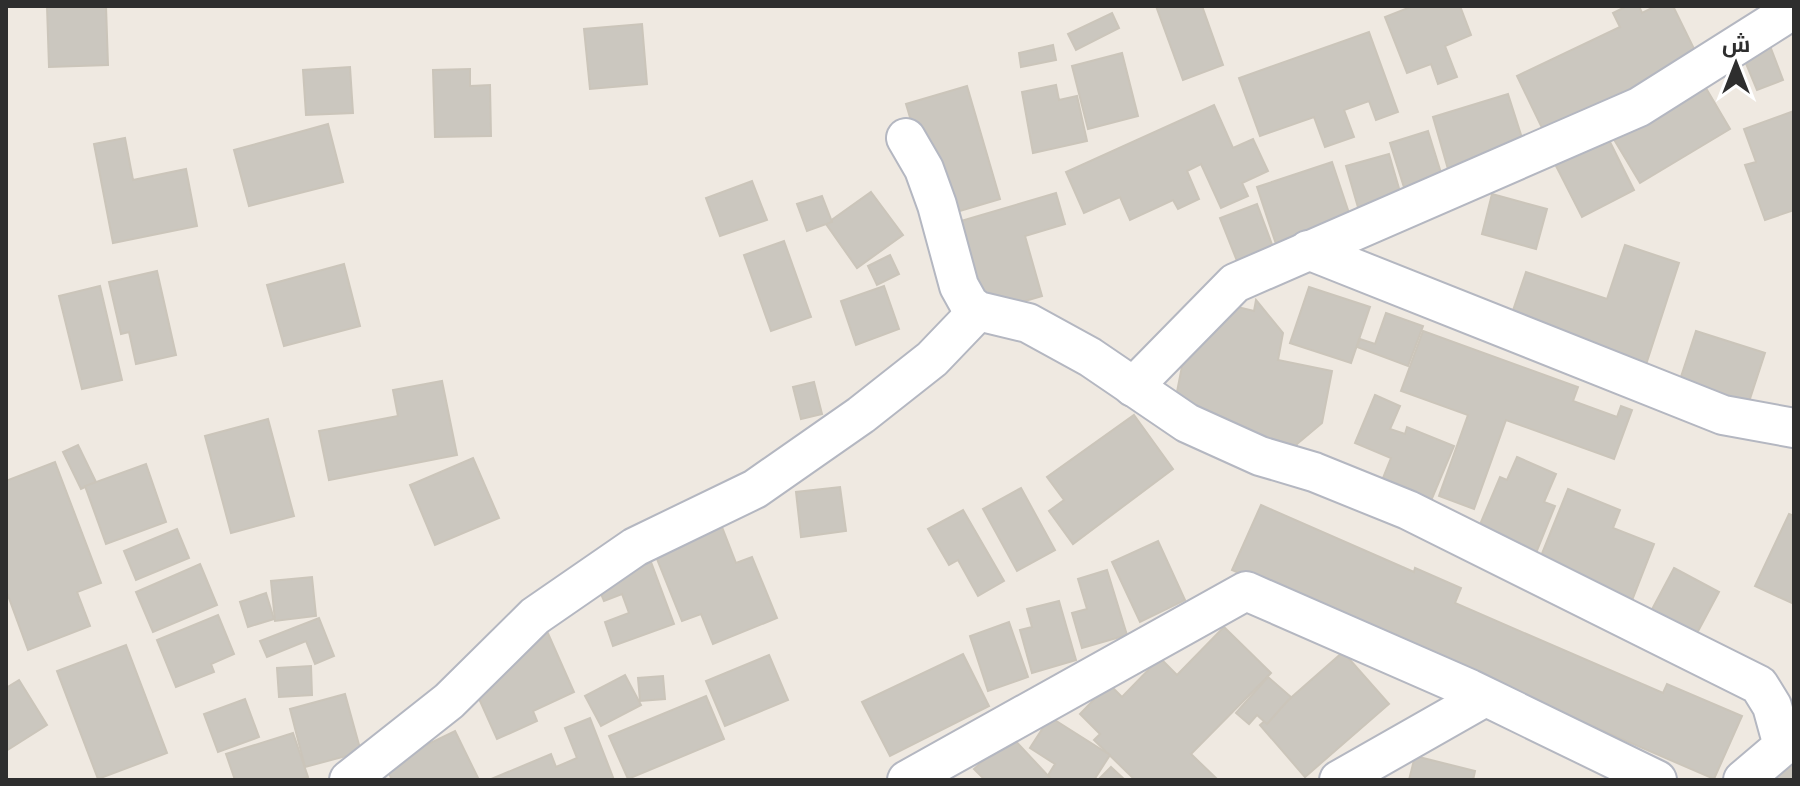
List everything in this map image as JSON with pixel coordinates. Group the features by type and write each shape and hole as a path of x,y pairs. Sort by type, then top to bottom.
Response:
{"street":[{"path":"1133,387 1235,283 1639,107 1783,23"},
{"path":"906,138 924,169 959,286 969,304 978,311 1028,323 1090,357 1187,423 1260,456 1314,472 1408,510 1759,685 1788,742 1743,780"},
{"path":"1308,250 1723,415 1794,428"},
{"path":"349,780 449,701 535,616 635,547 755,489 861,415 932,359 978,311"},
{"path":"907,780 1246,591 1485,697 1657,780"},
{"path":"1339,780 1485,697"}],"building":[{"path":"47,6 106,6 108,65 49,67"},
{"path":"1156,6 1202,6 1223,65 1183,80"},
{"path":"1413,6 1460,6 1471,35 1445,46 1457,77 1438,84 1431,64 1407,73 1385,17"},
{"path":"1627,6 1639,6 1642,13 1656,6 1673,6 1699,59 1578,117 1576,114 1543,130 1517,76 1620,27 1613,13"},
{"path":"1112,13 1119,28 1076,50 1068,34"},
{"path":"642,24 647,84 590,89 584,29"},
{"path":"1369,32 1398,112 1376,120 1369,101 1344,110 1354,137 1325,147 1314,117 1260,136 1239,78"},
{"path":"1767,38 1783,80 1757,90 1740,49"},
{"path":"1053,45 1056,60 1021,67 1019,53"},
{"path":"1122,53 1138,116 1088,129 1072,66"},
{"path":"350,67 353,113 306,115 303,70"},
{"path":"470,69 470,86 490,85 491,136 435,137 433,70"},
{"path":"1700,78 1730,129 1640,183 1609,131"},
{"path":"1056,85 1059,100 1077,96 1087,141 1033,153 1022,92"},
{"path":"967,86 1000,199 923,222 925,168 906,104"},
{"path":"1508,94 1529,160 1452,183 1433,117"},
{"path":"1214,105 1233,148 1253,139 1268,171 1242,183 1248,196 1221,208 1201,164 1187,171 1199,199 1178,209 1173,200 1130,220 1120,197 1084,213 1066,172"},
{"path":"1794,111 1794,210 1765,220 1745,165 1756,162 1744,129"},
{"path":"328,124 343,182 249,206 234,150"},
{"path":"1428,131 1446,189 1408,200 1390,143"},
{"path":"1607,136 1634,190 1582,217 1554,162"},
{"path":"125,138 133,180 186,169 197,226 113,243 94,144"},
{"path":"1389,154 1405,209 1362,221 1346,166"},
{"path":"1332,162 1356,234 1281,259 1257,187"},
{"path":"752,181 767,220 720,236 706,198"},
{"path":"871,192 903,235 857,268 826,224"},
{"path":"1056,193 1065,224 1025,236 1042,296 977,315 951,224"},
{"path":"1492,194 1547,209 1536,249 1482,234"},
{"path":"822,196 832,222 807,231 797,204"},
{"path":"1257,204 1277,258 1241,271 1220,218"},
{"path":"784,241 811,317 771,331 744,255"},
{"path":"1625,245 1679,263 1641,380 1505,334 1526,272 1607,299"},
{"path":"890,255 899,274 877,285 868,266"},
{"path":"344,264 360,326 284,346 267,285"},
{"path":"157,271 176,355 136,364 129,332 121,334 109,282"},
{"path":"100,286 122,380 82,389 59,296"},
{"path":"884,286 899,329 856,345 841,301"},
{"path":"1309,287 1370,307 1351,363 1290,343"},
{"path":"1256,300 1283,333 1278,360 1332,371 1322,423 1297,444 1294,459 1176,397 1185,351 1238,307 1254,311"},
{"path":"1386,313 1423,326 1408,366 1357,347 1360,339 1375,344"},
{"path":"1423,331 1578,387 1573,401 1617,417 1621,406 1632,410 1614,459 1506,420 1474,509 1439,496 1468,415 1401,391"},
{"path":"1696,331 1765,353 1745,414 1676,392"},
{"path":"442,381 457,455 329,480 319,431 398,416 393,390"},
{"path":"814,382 822,414 801,419 793,387"},
{"path":"1375,395 1400,406 1390,429 1405,434 1407,427 1454,446 1428,508 1379,488 1391,458 1355,443"},
{"path":"1134,415 1173,469 1073,544 1049,511 1064,500 1047,477"},
{"path":"268,419 294,516 231,533 205,436"},
{"path":"78,445 96,482 81,489 63,452"},
{"path":"1517,457 1556,474 1544,502 1555,506 1534,558 1476,534 1500,477 1507,480"},
{"path":"473,458 499,518 435,545 410,485"},
{"path":"55,462 101,583 77,592 90,626 28,650 6,590 6,481"},
{"path":"146,464 166,522 106,544 85,486"},
{"path":"840,487 846,531 801,537 796,492"},
{"path":"1021,488 1055,550 1017,571 983,509"},
{"path":"1568,489 1620,510 1613,528 1654,544 1631,603 1537,566"},
{"path":"1261,505 1414,572 1415,568 1461,588 1455,603 1663,693 1667,684 1742,716 1714,779 1232,570"},
{"path":"963,510 1004,581 978,596 958,560 949,565 928,529"},
{"path":"1789,514 1794,516 1794,604 1755,586"},
{"path":"722,527 736,563 752,557 777,618 713,644 701,614 682,621 655,554"},
{"path":"177,529 189,558 136,580 124,551"},
{"path":"1158,541 1185,600 1140,622 1112,562"},
{"path":"651,562 674,624 613,646 605,622 629,613 622,594 604,601 596,582"},
{"path":"200,564 217,605 153,632 136,592"},
{"path":"1674,568 1719,592 1695,637 1650,613"},
{"path":"1107,570 1127,635 1082,648 1072,613 1087,609 1078,579"},
{"path":"312,577 316,616 275,621 271,581"},
{"path":"266,593 274,619 248,627 240,602"},
{"path":"1059,601 1076,660 1032,673 1020,630 1032,627 1027,609"},
{"path":"218,615 234,654 211,664 214,672 176,687 157,640"},
{"path":"319,618 334,656 315,664 306,641 267,657 260,641"},
{"path":"1009,622 1028,677 988,691 970,636"},
{"path":"1224,627 1271,673 1191,754 1218,780 1135,780 1094,740 1100,734 1080,714 1109,684 1122,697 1160,658 1177,675"},
{"path":"546,629 574,692 533,711 537,721 497,739 472,683"},
{"path":"126,645 167,753 98,779 57,671"},
{"path":"1343,652 1389,704 1305,777 1260,725"},
{"path":"963,654 989,706 890,756 862,702"},
{"path":"769,655 788,700 725,726 706,681"},
{"path":"311,666 312,695 279,697 277,668"},
{"path":"625,675 641,705 601,726 585,696"},
{"path":"663,676 665,699 640,701 638,678"},
{"path":"1268,677 1291,697 1267,724 1257,715 1249,724 1236,713"},
{"path":"19,680 47,725 6,751 6,688"},
{"path":"345,694 361,752 305,767 290,709"},
{"path":"706,696 724,739 628,779 609,736"},
{"path":"245,699 259,737 218,752 204,714"},
{"path":"1050,717 1110,755 1094,780 1052,780 1047,777 1055,764 1030,748"},
{"path":"590,718 614,780 489,780 551,754 556,767 577,758 565,728"},
{"path":"455,731 479,780 392,780 385,765"},
{"path":"293,733 308,777 298,780 235,780 226,754"},
{"path":"1011,736 1052,780 985,780 974,769"},
{"path":"1415,756 1475,771 1473,780 1409,780"},
{"path":"1794,761 1794,780 1769,780"},
{"path":"1111,767 1125,780 1098,780"}]}
